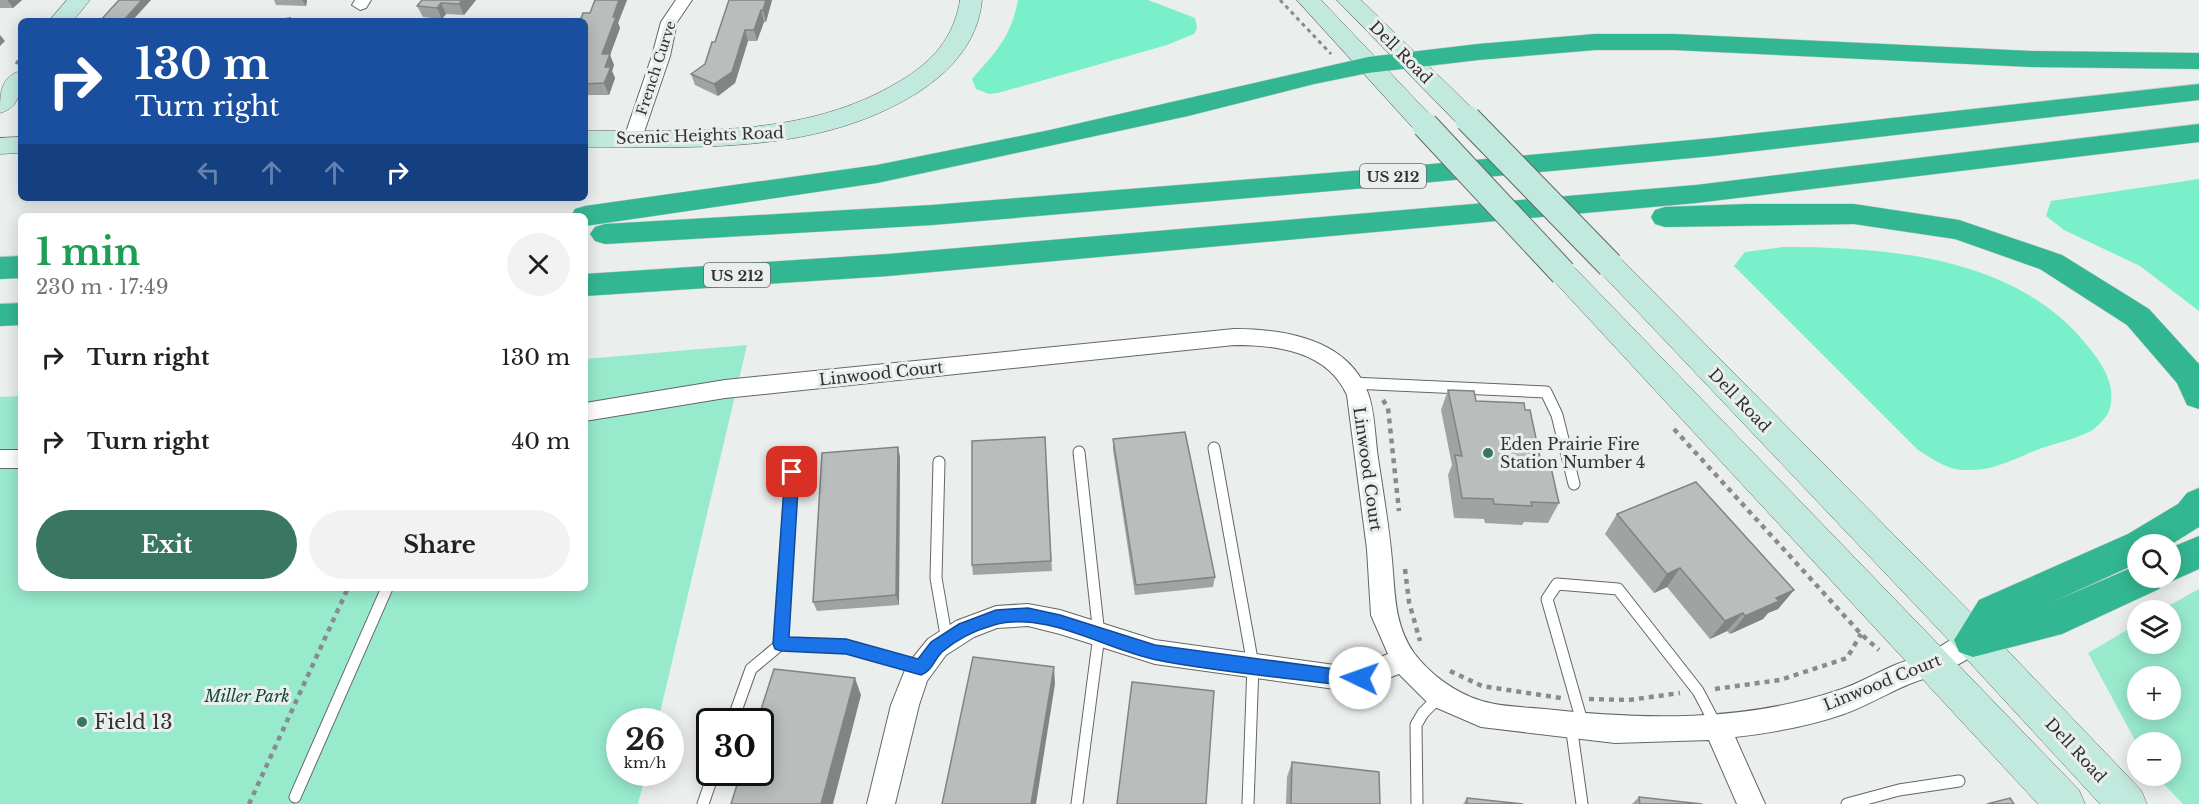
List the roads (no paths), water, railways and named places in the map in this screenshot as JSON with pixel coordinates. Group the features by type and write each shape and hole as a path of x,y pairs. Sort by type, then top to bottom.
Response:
{"highway":[{"path":"588,216 877,174 1061,137 1313,76 1368,65 1409,62 1478,52 1617,42 1685,42 2031,59 2199,61"},
{"name":"US 212","path":"588,235 932,215 1389,177 1713,147 2199,92"},
{"name":"US 212","path":"588,285 888,265 1696,194 2199,133"},
{"path":"888,265 1080,260 1447,228 1748,214 1854,214 1959,230 2051,262 2138,317 2191,377 2199,396"},
{"path":"0,315 18,314"},
{"path":"2157,534 2191,514 2199,503"},
{"path":"1973,640 1992,612 2127,550"},
{"path":"2181,561 2199,552"},
{"path":"1973,640 2062,617 2127,587"}],"main road":[{"path":"64,18 79,0"},
{"name":"Scenic Heights Road","path":"588,139 733,136 786,132 831,123 864,112 910,87 948,56 960,39 970,17 971,0"},
{"name":"Dell Road","path":"1308,0 1932,665 2066,804"},
{"name":"Dell Road","path":"1348,0 1610,265 1973,640 2127,804"},
{"path":"0,105 18,82"},
{"path":"0,146 18,145"}],"street":[{"name":"French Curve","path":"633,138 661,56 669,22 684,0"},
{"name":"Linwood Court","path":"588,412 725,389 1234,337 1275,337 1305,345 1363,383 1358,396 1379,549 1384,615 1395,644 1413,652 1417,675 1440,696 1481,714 1615,730 1695,729 1772,720 1842,702 1932,665 1973,640"},
{"path":"0,459 18,459"},
{"path":"881,804 905,705 916,674 937,647 965,629 996,617 1028,615 1155,652 1342,678 1360,678 1413,652"},
{"path":"1717,727 1751,804"}],"lane":[{"path":"1363,383 1546,392 1557,415 1574,484"},
{"path":"1214,448 1253,665 1248,804"},
{"path":"1077,804 1098,635 1079,452"},
{"path":"939,462 936,578 947,641"},
{"path":"781,644 792,472"},
{"path":"1581,804 1577,698 1547,599 1557,584 1618,589 1698,690 1717,727"},
{"path":"295,797 386,591"},
{"path":"737,708 751,669 781,644 846,647 921,668"},
{"path":"1417,804 1416,725 1423,713 1440,696"},
{"path":"1847,804 1899,790 1959,781"},
{"path":"703,804 709,786"}],"place":[{"name":"Eden Prairie Fire Station Number 4","path":"1488,453"},
{"name":"Field 13","path":"82,722"}],"park label":[{"name":"Miller Park","path":"247,696"}]}
